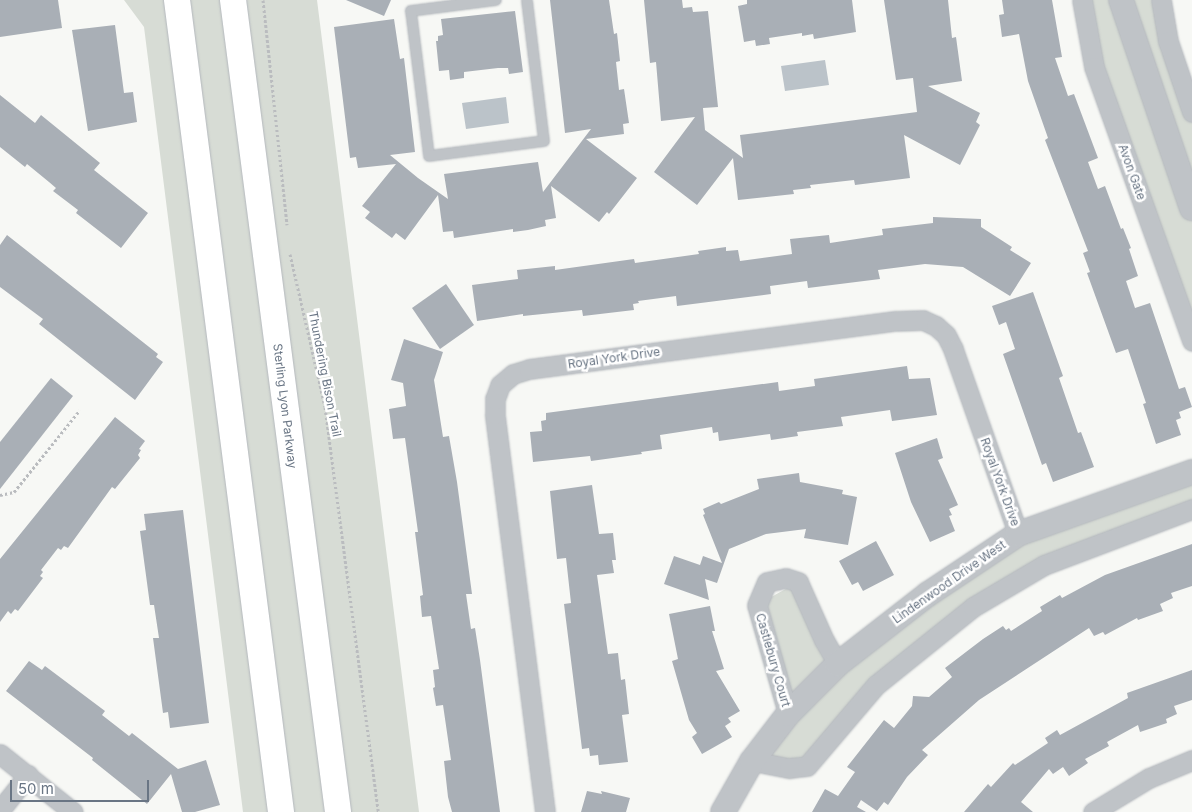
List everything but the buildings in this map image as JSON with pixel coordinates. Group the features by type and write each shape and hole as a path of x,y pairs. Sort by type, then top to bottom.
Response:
{"main road":[{"name":"Sterling Lyon Parkway","path":"233,0 338,812"},
{"path":"237,30 246,0"},
{"path":"176,3 281,812"}],"street":[{"name":"Avon Gate","path":"1082,0 1094,67 1192,340"},
{"path":"1121,0 1192,208"},
{"path":"1161,0 1168,41 1192,112"},
{"name":"Royal York Drive","path":"545,812 495,414 495,399 500,385 513,374 539,368 875,324 923,320 936,326 946,335 953,349 1018,534"},
{"name":"Lindenwood Drive West","path":"723,812 752,761 788,714 838,664 928,594 1018,534 1192,472"},
{"path":"752,761 789,768 807,766 876,685 973,607 1044,566 1192,509"},
{"name":"Castlebury Court","path":"788,714 757,605 767,582 786,578 798,582 824,640 838,664"},
{"path":"0,754 73,812"},
{"path":"1093,812 1150,778 1192,760"},
{"path":"0,810 28,775"}],"lane":[{"path":"496,0 420,5 411,11 429,156 544,141 527,0"}],"path":[{"path":"263,0 287,231"},
{"name":"Thundering Bison Trail","path":"289,251 325,407 378,812"},
{"path":"0,495 14,492 80,410"}],"shaded area":[{"path":"124,0 233,0 237,28 247,0 317,0 419,812 243,812 144,27"},
{"path":"1082,0 1161,0 1192,112 1192,341"},
{"path":"825,60 829,85 785,91 781,66"},
{"path":"506,97 509,123 466,129 462,103"},
{"path":"1192,472 1192,509 1044,565 876,685 807,766 752,761 788,714 757,605 798,582 837,663 1018,534"}]}
